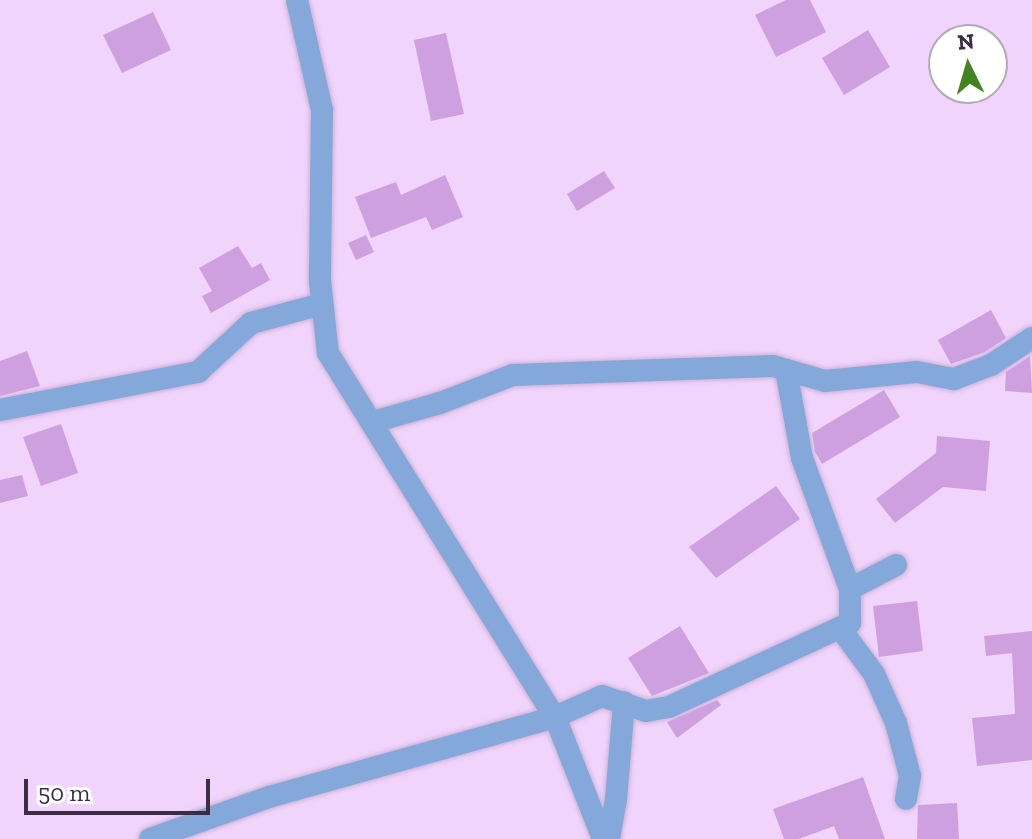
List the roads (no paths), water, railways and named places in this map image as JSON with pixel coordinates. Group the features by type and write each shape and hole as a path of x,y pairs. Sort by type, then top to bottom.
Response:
{"street":[{"path":"297,0 322,110 322,304 328,353 555,717 603,839"},
{"path":"0,410 198,372 251,323 322,304"},
{"path":"373,422 440,403 513,375 773,366 825,381 917,372 954,379 991,365 1032,338"},
{"path":"150,839 269,797 555,717 602,696 646,711 669,707 850,623 850,589 802,458 786,370"},
{"path":"850,589 896,565"},
{"path":"840,628 874,674 896,723 910,776 906,799"},
{"path":"609,839 616,800 624,702"}]}
